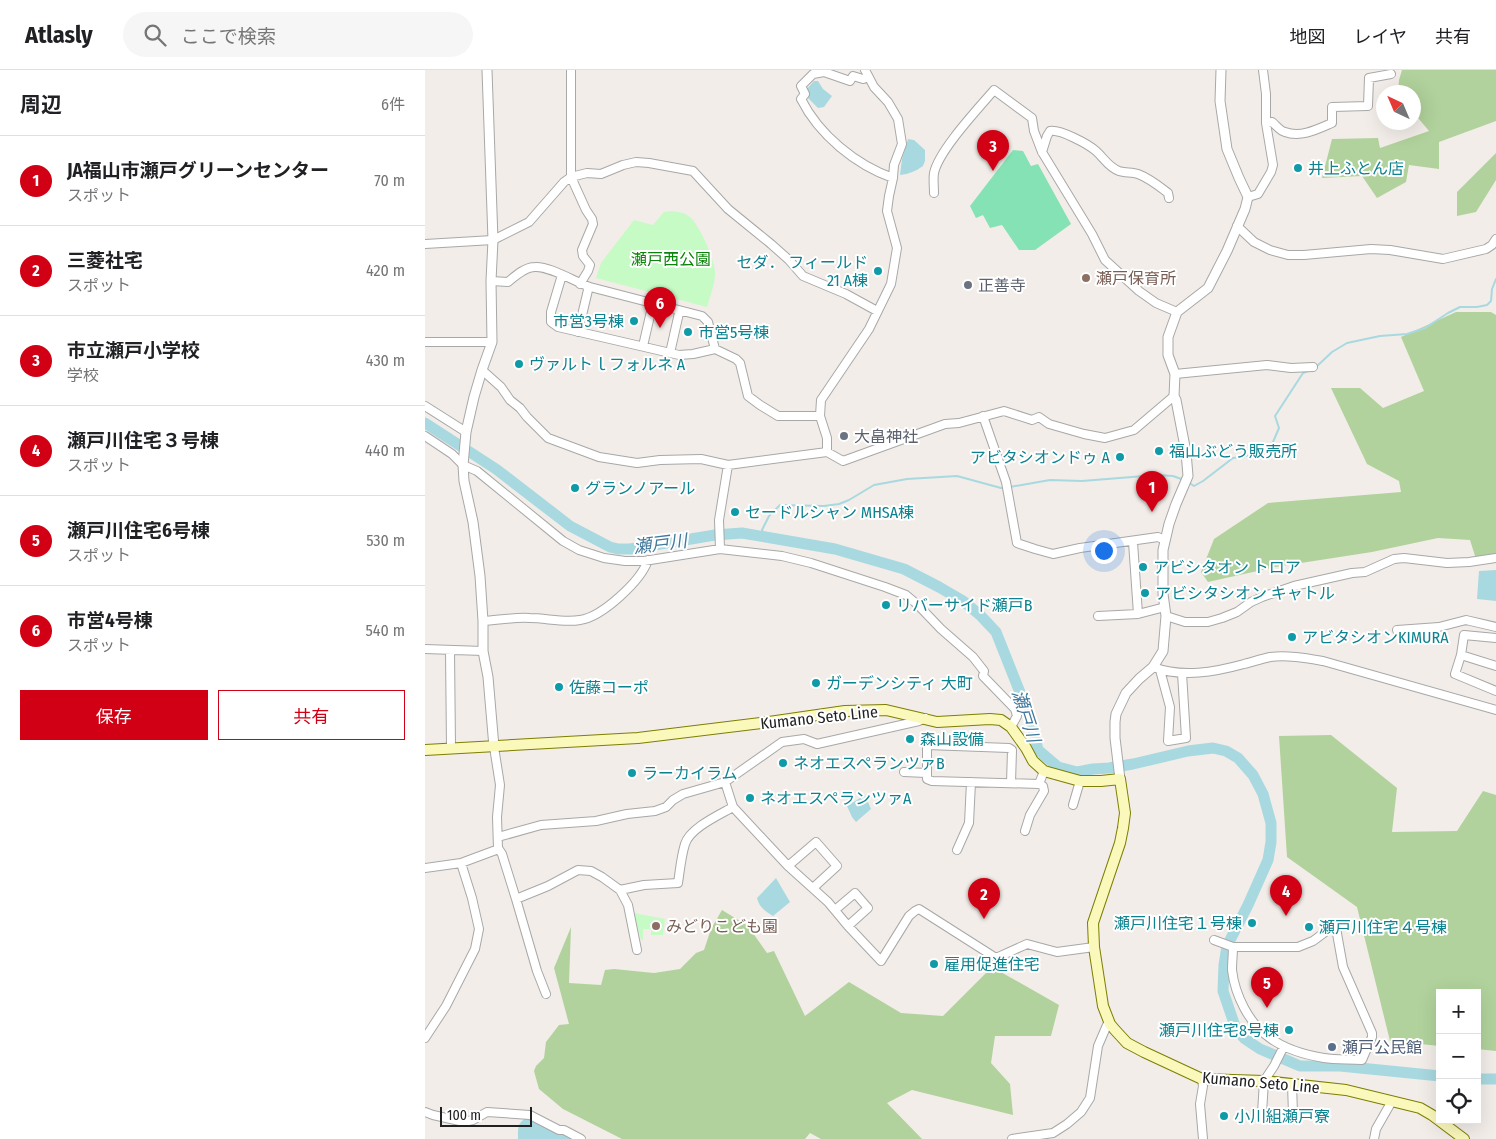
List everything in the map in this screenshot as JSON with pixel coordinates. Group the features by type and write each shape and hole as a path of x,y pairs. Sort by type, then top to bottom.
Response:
{"main road":[{"name":"Kumano Seto Line","path":"425,750 638,738 866,709 886,710 937,722 990,718 1001,720 1011,726"},
{"path":"1011,726 1033,761 1044,771 1079,781 1101,781 1120,776"},
{"name":"Kumano Seto Line","path":"1120,776 1125,813 1123,828 1120,843 1093,924 1103,1006 1110,1024 1127,1043 1202,1079 1264,1081 1347,1090 1420,1108 1464,1139"}],"street":[{"path":"487,70 493,240 491,281 492,342 482,370 466,433 463,462 464,481 473,522 483,622 483,651 488,677 500,785 497,817 498,848 502,854 537,971 546,994"},
{"path":"571,70 571,177 593,224 582,250 583,256 590,265 580,284"},
{"path":"1182,673 1186,738 1168,741 1169,707 1157,668 1163,651 1166,612 1163,594 1163,550 1176,504 1189,476 1174,396 1175,374 1168,355 1168,336 1177,312 1207,288 1227,252 1245,209 1248,196 1227,148 1220,101 1221,70"},
{"path":"1248,196 1258,194 1273,165 1265,123 1266,94 1263,70"},
{"path":"866,73 863,79 853,76 850,81 824,72 811,72 801,86 805,94 801,99 811,118 849,156 876,172 893,178"},
{"path":"827,452 827,438 820,416 821,400 869,328 891,284 897,248 887,211 894,165 902,144 898,119 866,73"},
{"path":"1265,123 1272,122 1283,132 1296,134 1316,130 1332,123 1332,107 1368,106 1369,78 1391,74"},
{"path":"934,192 934,174 939,161 994,90 1032,118 1034,132 1042,152 1092,234 1105,260 1139,291 1156,303 1177,312"},
{"path":"1042,152 1050,131 1054,130 1063,133 1095,150 1109,166 1119,171 1137,174 1150,181 1168,193 1169,198"},
{"path":"425,244 493,240 529,222 563,182 571,177 587,173 601,174 636,162 664,165 693,171 728,209 789,260 803,276 846,294 877,311"},
{"path":"1237,226 1254,242 1270,250 1288,255 1371,249 1390,250 1443,259 1486,249 1496,239"},
{"path":"491,281 508,282 517,275 535,267 543,268 563,275 580,284 702,316 707,322 715,349"},
{"path":"563,275 551,312 551,322 558,326 679,355 715,349 740,364 749,396 760,405 778,416 820,416"},
{"path":"579,332 588,290"},
{"path":"643,346 652,307"},
{"path":"670,353 679,313"},
{"path":"425,342 492,342"},
{"path":"1175,374 1267,365 1291,368 1313,367"},
{"path":"482,370 501,387 510,400 548,438 599,457 637,463 660,460 701,459 728,465 827,452 843,461 945,424 959,423 1004,411 1032,420 1039,417 1049,424 1105,438 1134,430 1174,396"},
{"path":"425,406 466,433"},
{"path":"983,416 1006,482 1017,543 1053,554 1079,548 1133,542 1158,537 1165,540"},
{"path":"425,436 477,471 563,540 579,550 605,558 625,561 649,560 719,548 782,556 885,586 906,595 973,657 984,671 983,676 1015,709 1017,716 1011,726"},
{"path":"719,548 719,522 728,465"},
{"path":"1133,542 1138,614"},
{"path":"1098,616 1166,612 1185,622 1208,622 1237,612 1251,602 1294,586 1365,572 1394,558 1447,563 1496,558"},
{"path":"483,622 513,618 581,620 606,608 617,599 645,570 649,560"},
{"path":"1397,630 1439,627 1466,620 1496,627"},
{"path":"1496,638 1464,634 1461,655 1455,674 1496,691"},
{"path":"425,649 483,651"},
{"path":"450,650 451,748"},
{"path":"1461,655 1496,666"},
{"path":"1120,776 1114,731 1117,714 1126,693 1139,679 1157,668 1182,673 1207,672 1267,658 1300,657 1323,661 1496,710"},
{"path":"498,836 541,826 596,821 627,814 655,811 666,807 683,794 725,782 782,742 804,739 817,744 919,721 925,718"},
{"path":"1011,783 1011,750 1009,748 927,745 926,773 927,778 932,780 971,782 1039,784 1043,786 1044,791 1030,815 1025,831"},
{"path":"1039,784 1044,771"},
{"path":"904,772 926,773"},
{"path":"1073,805 1079,781"},
{"path":"725,782 733,807 788,866 835,910 881,961 909,916 919,910 996,958 1027,944 1057,952 1095,947"},
{"path":"957,850 969,823 971,782"},
{"path":"621,890 644,885 678,883 685,843 689,837 697,829 733,807"},
{"path":"788,866 816,842 837,866 813,888"},
{"path":"425,868 461,863 498,848"},
{"path":"425,1038 446,1006 475,950 479,929 461,863"},
{"path":"516,899 548,886 578,870 591,871 621,890 629,905 637,950"},
{"path":"835,910 855,893 869,908 848,926"},
{"path":"1214,940 1231,947 1298,947 1313,941 1332,927 1336,928 1343,968 1372,1037 1362,1060 1325,1058 1283,1048 1270,1038 1245,1010 1236,990 1232,970 1231,947"},
{"path":"1012,1139 1053,1133 1081,1112 1090,1098 1098,1046 1107,1025 1110,1024"},
{"path":"1283,1048 1264,1081 1262,1113 1293,1114 1292,1084"},
{"path":"1202,1079 1203,1086 1200,1104 1203,1139"},
{"path":"1374,1139 1376,1130 1392,1101"},
{"path":"425,1112 464,1122 473,1120 487,1112 530,1115 581,1139"}],"green space":[{"path":"1402,70 1496,70 1496,121 1439,142 1439,169 1409,165 1406,182 1377,198 1362,176 1322,178 1332,139 1378,138 1380,148 1429,131 1421,121 1421,85 1399,85"},
{"path":"1013,150 1023,151 1031,166 1038,164 1071,224 1035,250 1019,250 1002,225 990,228 983,215 976,218 970,206"},
{"path":"1496,153 1496,180 1476,212 1457,216 1457,192"},
{"name":"瀬戸西公園","path":"664,212 680,212 691,218 703,237 713,262 715,276 707,307 596,278 601,263 634,220 653,225"},
{"path":"1456,312 1491,312 1496,315 1496,557 1476,559 1470,540 1438,538 1372,552 1275,567 1208,582 1201,572 1214,539 1268,503 1401,492 1399,481 1367,464 1331,388 1360,388 1383,408 1424,391 1401,337"},
{"path":"1331,735 1397,788 1392,832 1457,831 1483,791 1496,795 1496,1051 1481,1049 1481,989 1436,989 1436,1046 1390,1041 1357,907 1287,857 1279,736"},
{"path":"722,910 748,926 767,953 774,951 805,1016 849,982 901,1013 943,1016 992,967 1059,1005 1051,1036 995,1036 991,1063 1010,1084 1013,1115 912,1090 887,1103 922,1139 821,1139 810,1133 805,1139 622,1139 563,1109 539,1089 534,1071 544,1058 546,1042 559,1025 569,1024 554,968 571,927 569,983 601,985 605,970 614,969 654,973 680,969 696,953 704,950 711,929"},
{"path":"634,913 665,919 663,935 651,935 651,929 643,929 643,940 641,940"}],"water":[{"path":"814,81 818,81 823,89 832,96 824,107 818,108 806,96 805,91"},
{"path":"908,139 914,140 925,150 925,161 923,166 918,169 900,175 902,159"},
{"path":"1496,570 1496,601 1477,599 1479,571"},
{"path":"865,795 871,809 856,822 847,806"},
{"path":"776,878 790,902 773,916 759,904 757,898"},
{"path":"528,1118 574,1139 518,1139 520,1123"}],"waterway":[{"path":"1315,368 1332,352 1347,343 1380,336 1407,334 1425,328 1460,307 1487,305 1491,301 1492,289 1496,279"},
{"path":"1188,482 1194,486 1233,458 1259,454 1273,442 1279,428 1275,416 1303,373 1311,370"},
{"name":"瀬戸川","path":"425,423 496,469 570,526 610,547 630,549 715,535 742,533 835,549 904,569 939,587 963,601 996,632 1031,720 1038,750 1058,767 1077,772 1133,764 1188,751 1213,748 1226,751 1238,758 1253,775 1263,794 1271,823 1271,842 1268,860 1227,946 1223,991 1236,1029 1245,1039 1260,1049 1300,1066 1340,1066 1436,1076"},
{"path":"1010,487 1050,480 1082,481 1157,475 1173,476 1184,480"},
{"path":"765,537 762,530 769,516 780,505 824,506 839,504 874,485 907,479 957,476 1005,488"},
{"name":"瀬戸川","path":"1481,1079 1496,1079"}],"place":[{"name":"井上ふとん店","path":"1298,168"},
{"name":"市立瀬戸小学校","path":"993,171"},
{"name":"セダ． フィールド 21 A棟","path":"878,271"},
{"name":"瀬戸保育所","path":"1086,278"},
{"name":"正善寺","path":"968,285"},
{"name":"市営3号棟","path":"634,321"},
{"name":"市営4号棟","path":"660,328"},
{"name":"市営5号棟","path":"688,332"},
{"name":"ヴァルトｌフォルネ A","path":"519,364"},
{"name":"大畠神社","path":"844,436"},
{"name":"福山ぶどう販売所","path":"1159,451"},
{"name":"アビタシオンドゥ A","path":"1120,457"},
{"name":"グランノアール","path":"575,488"},
{"name":"セードルシャン MHSA棟","path":"735,512"},
{"name":"JA福山市瀬戸グリーンセンター","path":"1152,512"},
{"name":"アビシタオン トロア","path":"1143,567"},
{"name":"アビシタシオン キャトル","path":"1145,593"},
{"name":"リバーサイド瀬戸B","path":"886,605"},
{"name":"アビタシオンKIMURA","path":"1292,637"},
{"name":"ガーデンシティ 大町","path":"816,683"},
{"name":"佐藤コーポ","path":"559,687"},
{"name":"森山設備","path":"910,739"},
{"name":"ネオエスペランツァB","path":"783,763"},
{"name":"ラーカイラム","path":"632,773"},
{"name":"ネオエスペランツァA","path":"750,798"},
{"name":"瀬戸川住宅３号棟","path":"1286,916"},
{"name":"三菱社宅","path":"984,919"},
{"name":"瀬戸川住宅１号棟","path":"1252,923"},
{"name":"みどりこども園","path":"656,926"},
{"name":"瀬戸川住宅４号棟","path":"1309,927"},
{"name":"雇用促進住宅","path":"934,964"},
{"name":"瀬戸川住宅6号棟","path":"1267,1008"},
{"name":"瀬戸川住宅8号棟","path":"1289,1030"},
{"name":"瀬戸公民館","path":"1332,1047"},
{"name":"小川組瀬戸寮","path":"1224,1116"}]}
